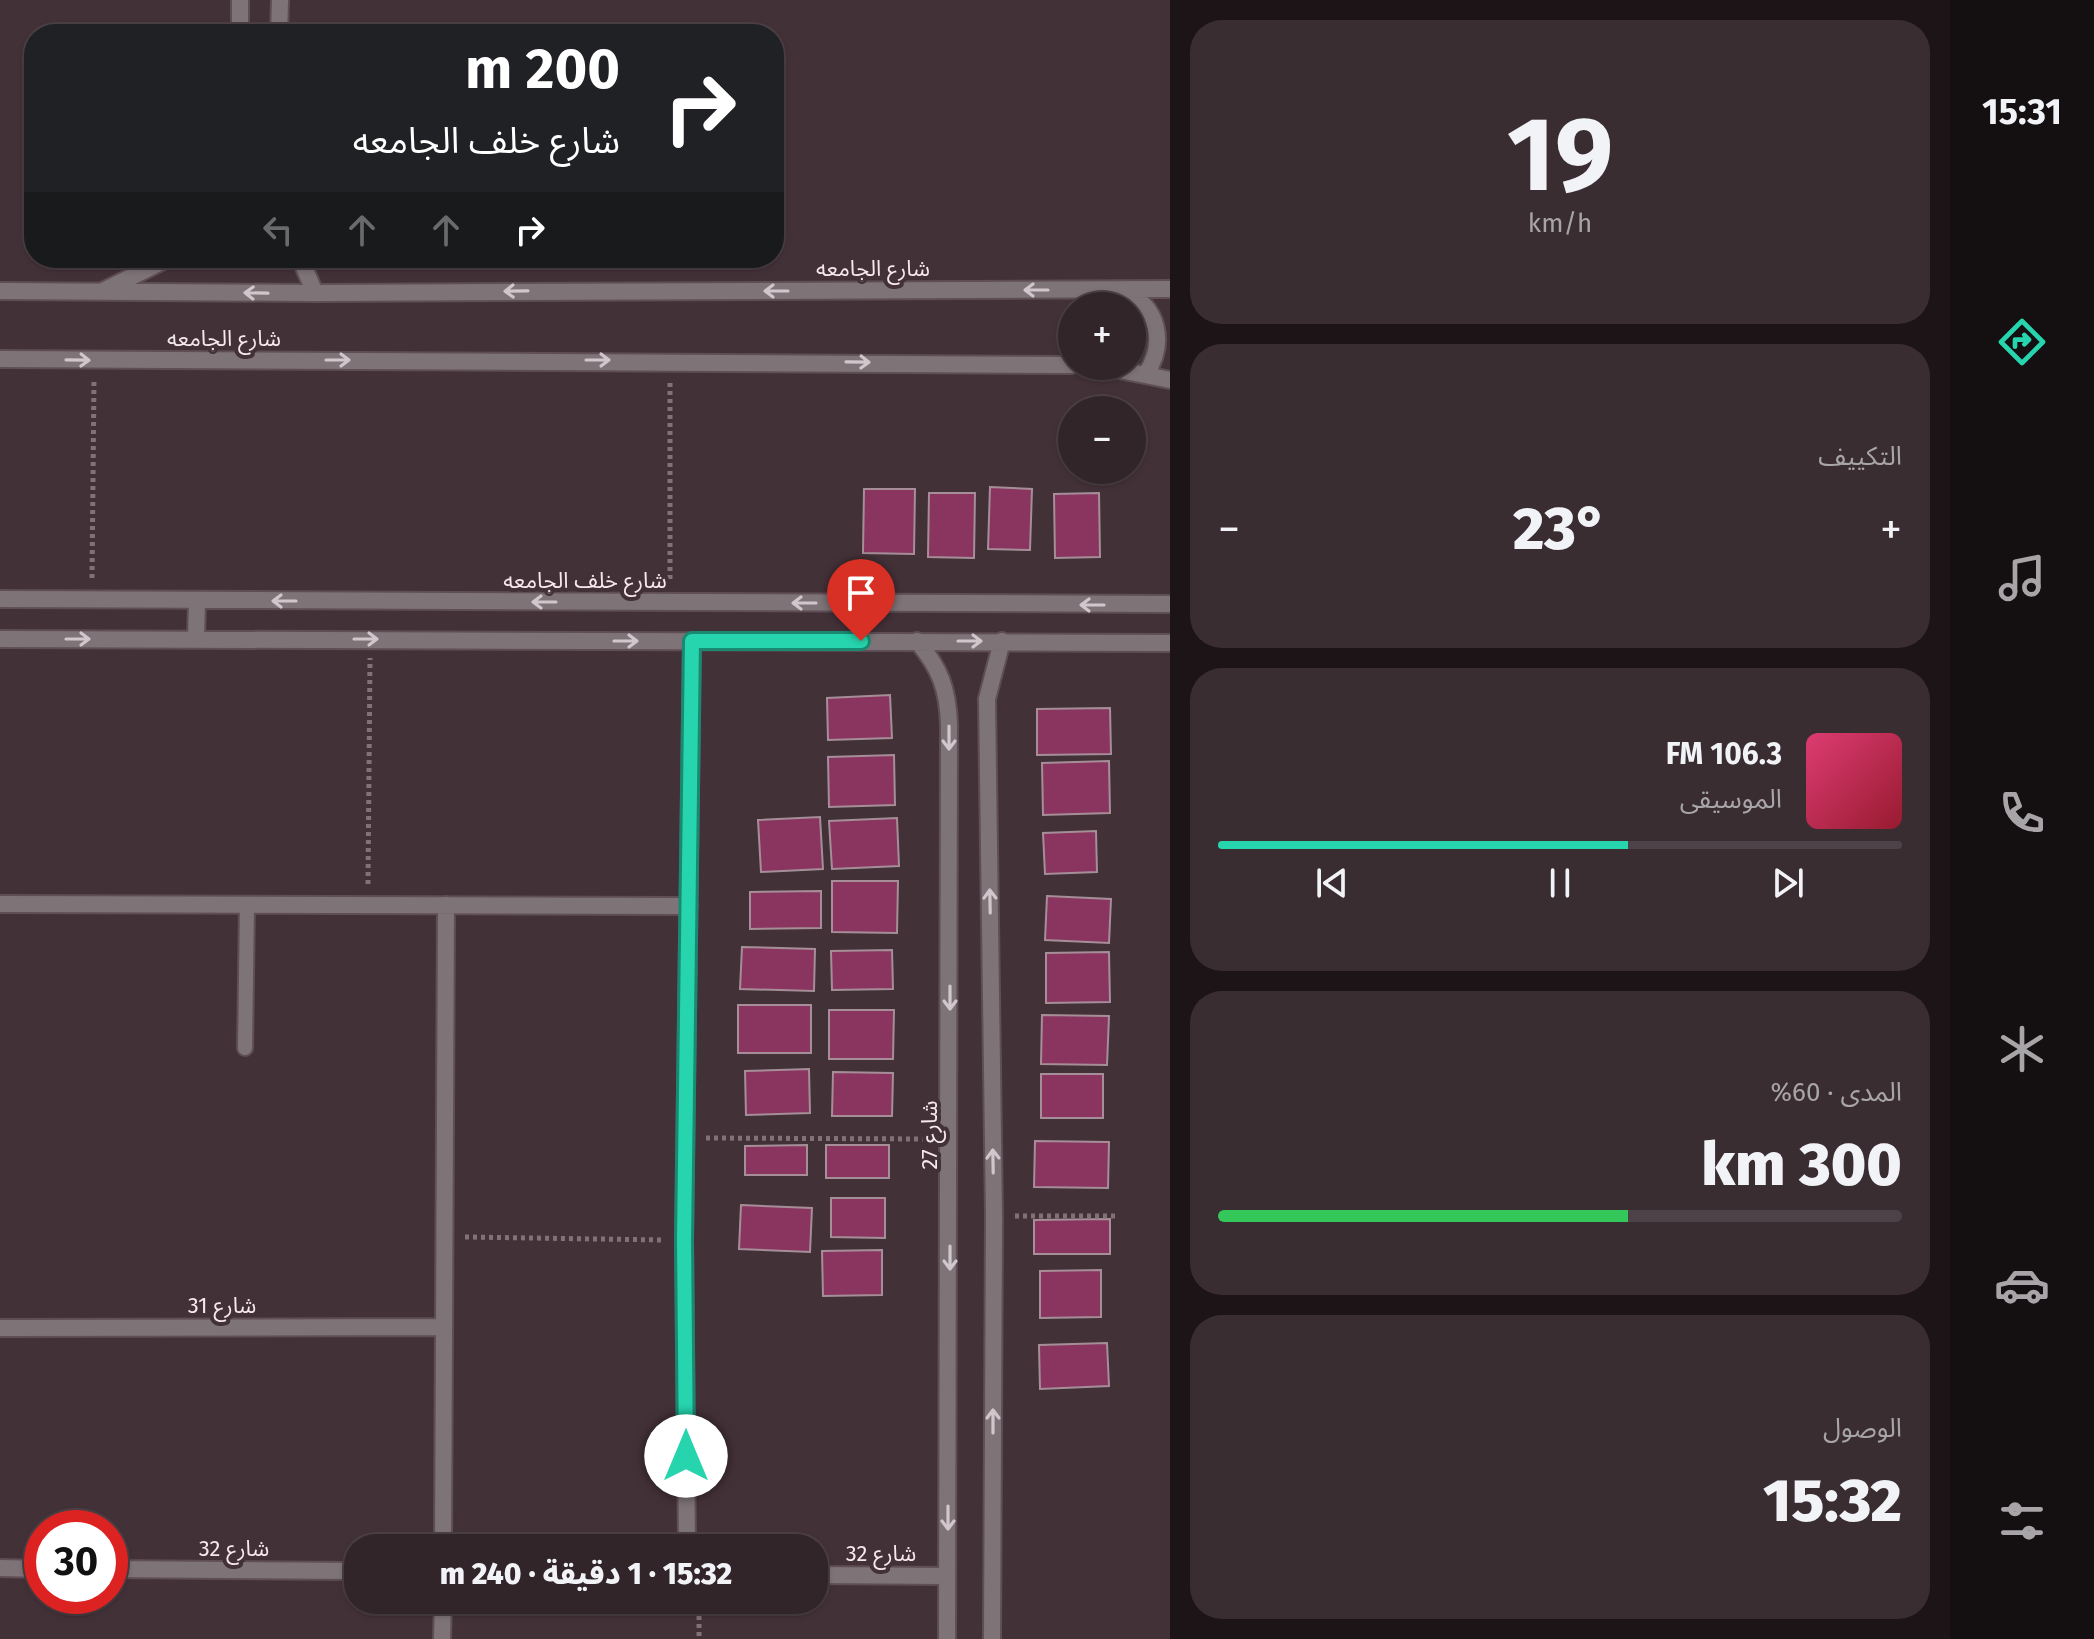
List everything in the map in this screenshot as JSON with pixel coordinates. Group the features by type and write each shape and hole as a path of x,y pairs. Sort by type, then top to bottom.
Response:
{"street":[{"path":"240,0 240,24"},
{"path":"279,24 280,0"},
{"path":"103,291 149,268"},
{"path":"304,268 315,293"},
{"name":"شارع الجامعه","path":"0,291 315,293 1170,289"},
{"path":"1121,290 1124,292"},
{"path":"1146,308 1156,323 1158,349 1146,374 1170,380"},
{"name":"شارع الجامعه","path":"0,359 670,360 1058,365"},
{"name":"شارع خلف الجامعه","path":"0,599 1170,604"},
{"path":"196,639 197,600"},
{"path":"0,639 1170,643"},
{"path":"687,1534 684,1240 692,641"},
{"name":"شارع 27","path":"917,641 937,665 948,694 951,1139 947,1639"},
{"path":"992,1639 994,1216 987,699 1002,641"},
{"path":"0,904 689,906"},
{"path":"443,1534 446,905"},
{"name":"شارع 31","path":"0,1328 444,1327"},
{"path":"0,1568 24,1569"},
{"name":"شارع 32","path":"128,1569 344,1571"},
{"name":"شارع 32","path":"828,1575 947,1576"},
{"path":"442,1639 443,1614"}],"lane":[{"path":"245,1048 247,905"}],"path":[{"path":"670,360 670,602"},
{"path":"92,599 95,361"},
{"path":"368,905 370,639"},
{"path":"685,1138 951,1139"},
{"path":"994,1216 1119,1216"},
{"path":"444,1237 684,1240"},
{"path":"699,1614 699,1639"}],"building":[{"path":"990,487 1032,489 1030,550 988,549"},
{"path":"864,489 915,489 914,554 863,553"},
{"path":"929,493 975,493 974,558 928,557"},
{"path":"1099,493 1100,557 1055,558 1054,494"},
{"path":"890,695 892,738 828,740 827,698"},
{"path":"1110,708 1111,754 1037,755 1037,709"},
{"path":"894,755 895,805 829,807 828,757"},
{"path":"1109,761 1110,813 1043,815 1042,763"},
{"path":"820,817 823,869 761,872 758,820"},
{"path":"897,818 899,866 832,869 829,821"},
{"path":"1096,831 1097,872 1045,874 1043,833"},
{"path":"832,881 898,881 897,933 832,932"},
{"path":"821,891 821,928 750,929 750,892"},
{"path":"1047,896 1111,899 1109,943 1045,940"},
{"path":"742,947 815,949 814,991 740,989"},
{"path":"892,950 893,989 832,990 831,951"},
{"path":"1109,952 1110,1002 1046,1003 1046,953"},
{"path":"738,1005 811,1005 811,1053 738,1053"},
{"path":"829,1010 894,1010 893,1059 829,1059"},
{"path":"1042,1015 1109,1016 1107,1065 1041,1064"},
{"path":"809,1069 810,1113 746,1115 745,1071"},
{"path":"833,1072 893,1073 892,1116 832,1116"},
{"path":"1041,1074 1103,1074 1103,1118 1041,1118"},
{"path":"1035,1141 1109,1142 1108,1188 1034,1187"},
{"path":"807,1145 807,1175 745,1175 745,1146"},
{"path":"826,1145 889,1145 889,1178 826,1178"},
{"path":"831,1198 885,1198 885,1238 831,1237"},
{"path":"741,1205 812,1208 810,1252 739,1249"},
{"path":"1110,1219 1110,1254 1034,1254 1034,1220"},
{"path":"882,1250 882,1295 823,1296 822,1251"},
{"path":"1101,1270 1101,1317 1040,1318 1040,1271"},
{"path":"1107,1343 1109,1386 1040,1389 1039,1345"}],"route":[{"path":"686,1456 684,1240 692,641 861,641"}]}
